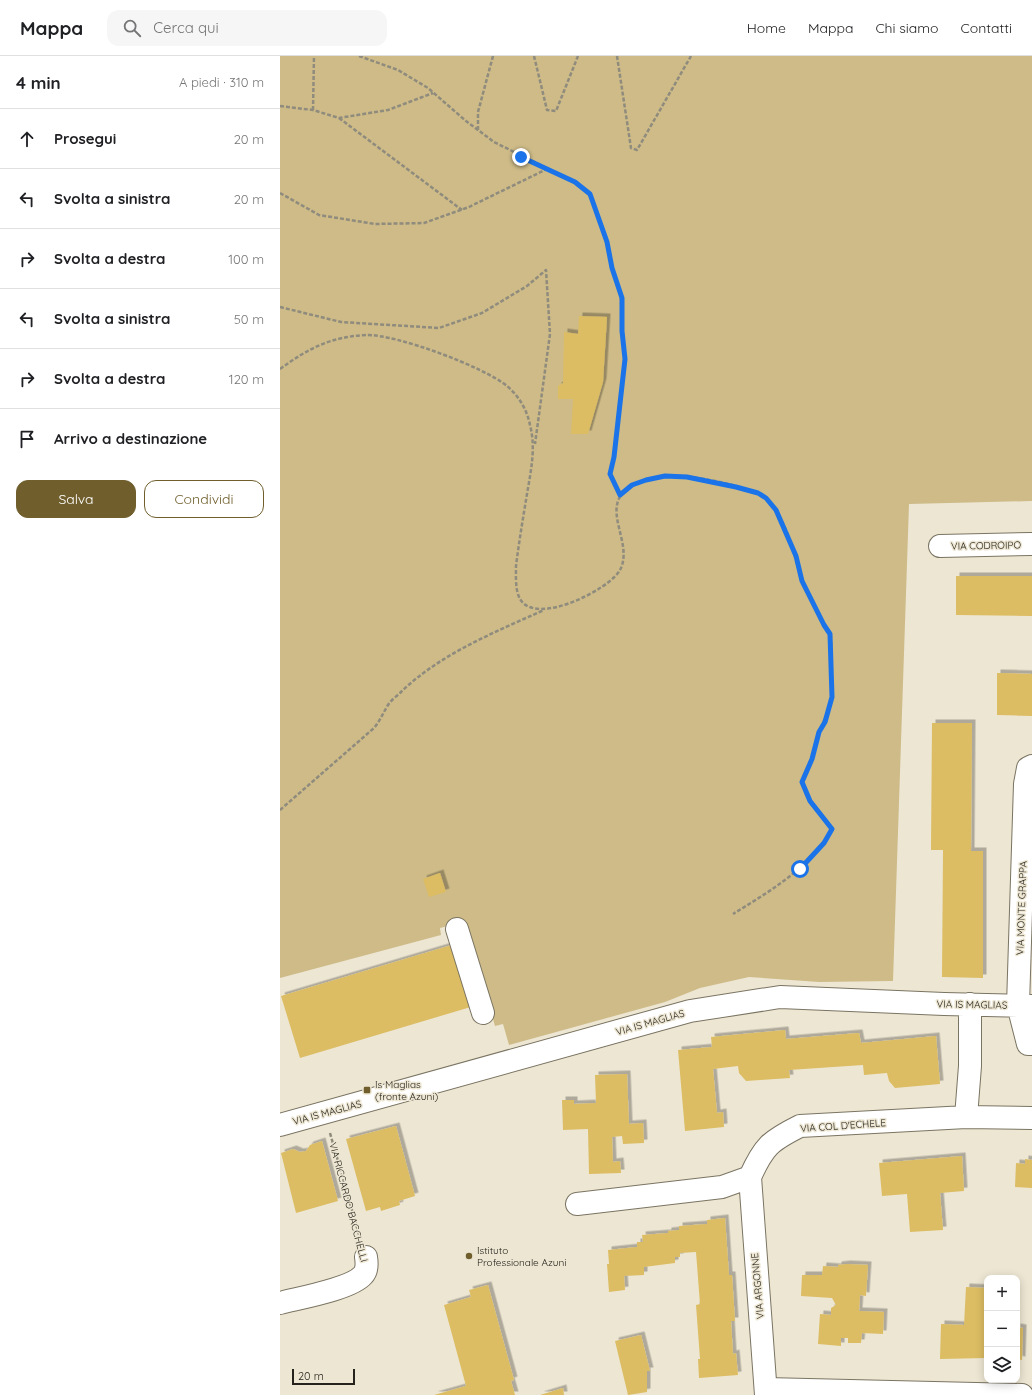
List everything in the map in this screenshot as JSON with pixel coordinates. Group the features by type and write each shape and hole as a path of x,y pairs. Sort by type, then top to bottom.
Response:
{"street":[{"name":"VIA CODROIPO","path":"940,546 1032,544"},
{"name":"VIA MONTE GRAPPA","path":"1025,1005 1025,784 1028,768 1032,766"},
{"path":"457,929 483,1013"},
{"name":"VIA IS MAGLIAS","path":"280,1125 690,1011 780,997 1025,1005"},
{"path":"966,1117 970,1066 970,1004"},
{"path":"1025,1005 1028,1044 1032,1044"},
{"name":"VIA COL D'ECHELE","path":"750,1177 759,1156 776,1138 800,1126 966,1117 1032,1118"},
{"path":"577,1204 722,1187 750,1177"},
{"name":"VIA ARGONNE","path":"750,1177 766,1392"},
{"name":"VIA RICCARDO BACCHELLI","path":"280,1303 353,1284 364,1274 367,1264 366,1257"},
{"path":"766,1392 1022,1395"}],"path":[{"path":"313,110 314,56"},
{"path":"359,56 398,70 433,93 494,142 575,182 590,194 607,242 612,268 622,298 622,331 625,359 614,457 610,474 620,495"},
{"path":"478,130 478,112 493,56"},
{"path":"534,56 547,110 556,111 578,56"},
{"path":"617,56 631,148 637,150 691,56"},
{"path":"339,118 388,110 433,93"},
{"path":"280,106 313,110 339,118 462,210"},
{"path":"280,193 319,215 375,224 424,223 462,210 548,169"},
{"path":"280,307 341,322 439,328 482,313 527,286 546,270 550,334 516,566 516,581 520,600 530,607 545,610"},
{"path":"280,369 304,352 324,342 341,338 368,335 406,342 488,373 508,387 524,405 530,425 534,448"},
{"path":"280,810 374,728 383,718 389,704 408,686 432,668 480,640 545,610 560,607 608,583 620,570 624,557 616,512 620,495 632,485 665,476 687,477 736,487 758,493 766,498 776,510 796,556 802,581 830,634 832,697 825,722 819,732 812,759 802,782 810,801 832,829 824,843 800,869 768,892 733,914"},
{"name":"VIA RICCARDO BACCHELLI","path":"324,1113 366,1257"}],"shaded area":[{"path":"280,56 1032,56 1032,501 909,504 893,981 819,982 749,977 700,988 665,1002 509,1045 503,1024 495,1026 466,921 440,928 441,935 280,978"}],"building":[{"path":"579,316 607,317 603,382 588,434 571,434 573,399 558,399 558,386 563,383 564,332 578,334"},
{"path":"956,576 1032,576 1032,616 956,615"},
{"path":"997,673 1032,674 1032,716 997,715"},
{"path":"932,723 972,723 971,851 983,851 983,978 942,977 943,850 931,850"},
{"path":"440,873 446,892 429,897 423,879"},
{"path":"455,944 474,1006 300,1058 281,996"},
{"path":"785,1030 786,1039 859,1033 861,1043 936,1036 940,1084 895,1088 889,1081 887,1073 864,1075 863,1065 789,1070 790,1078 746,1081 739,1073 738,1066 713,1069 717,1113 723,1112 724,1127 685,1131 678,1050 712,1047 711,1037"},
{"path":"627,1074 629,1124 643,1123 644,1143 623,1144 622,1136 612,1137 613,1162 620,1161 621,1173 589,1174 588,1129 563,1130 562,1100 574,1100 574,1104 596,1103 595,1075"},
{"path":"396,1126 415,1196 399,1201 400,1205 381,1211 380,1207 366,1211 346,1139"},
{"path":"322,1141 338,1201 296,1213 281,1153 293,1149 300,1152 306,1151 310,1145"},
{"path":"962,1156 964,1191 940,1193 943,1230 910,1232 907,1194 882,1196 879,1163"},
{"path":"1025,1159 1032,1160 1032,1188 1015,1187 1016,1163 1025,1164"},
{"path":"725,1218 729,1275 732,1275 735,1321 731,1321 733,1354 736,1353 738,1375 699,1378 698,1359 700,1359 696,1305 700,1304 696,1252 680,1253 680,1257 675,1257 675,1263 644,1267 644,1275 624,1276 625,1290 609,1292 607,1264 609,1264 608,1250 637,1247 637,1242 643,1242 642,1235 668,1233 668,1231 679,1230 679,1226 707,1224 707,1220"},
{"path":"838,1265 868,1265 866,1296 860,1295 859,1311 884,1312 883,1334 862,1333 861,1343 848,1343 848,1338 841,1338 841,1346 818,1344 820,1314 831,1315 831,1308 836,1305 832,1298 801,1296 802,1275 822,1275 823,1266 838,1267"},
{"path":"488,1285 514,1380 511,1381 515,1395 434,1395 466,1386 444,1305 471,1297 469,1290"},
{"path":"966,1287 984,1288 984,1358 940,1359 941,1324 964,1325"},
{"path":"1020,1328 1023,1328 1022,1360 1020,1360"},
{"path":"641,1335 650,1371 647,1371 647,1392 628,1395 615,1341"},
{"path":"563,1388 564,1395 540,1395"}],"place":[{"name":"Is Maglias (fronte Azuni)","path":"367,1090"},
{"name":"Istituto Professionale Azuni","path":"469,1256"}],"route":[{"path":"521,157 575,182 590,194 607,242 612,268 622,298 622,331 625,359 618,414 617,437 610,474 620,495 632,485 665,476 687,477 736,487 758,493 766,498 776,510 796,556 802,581 830,634 832,697 825,722 819,732 812,759 802,782 810,801 832,829 824,843 800,869"}]}
